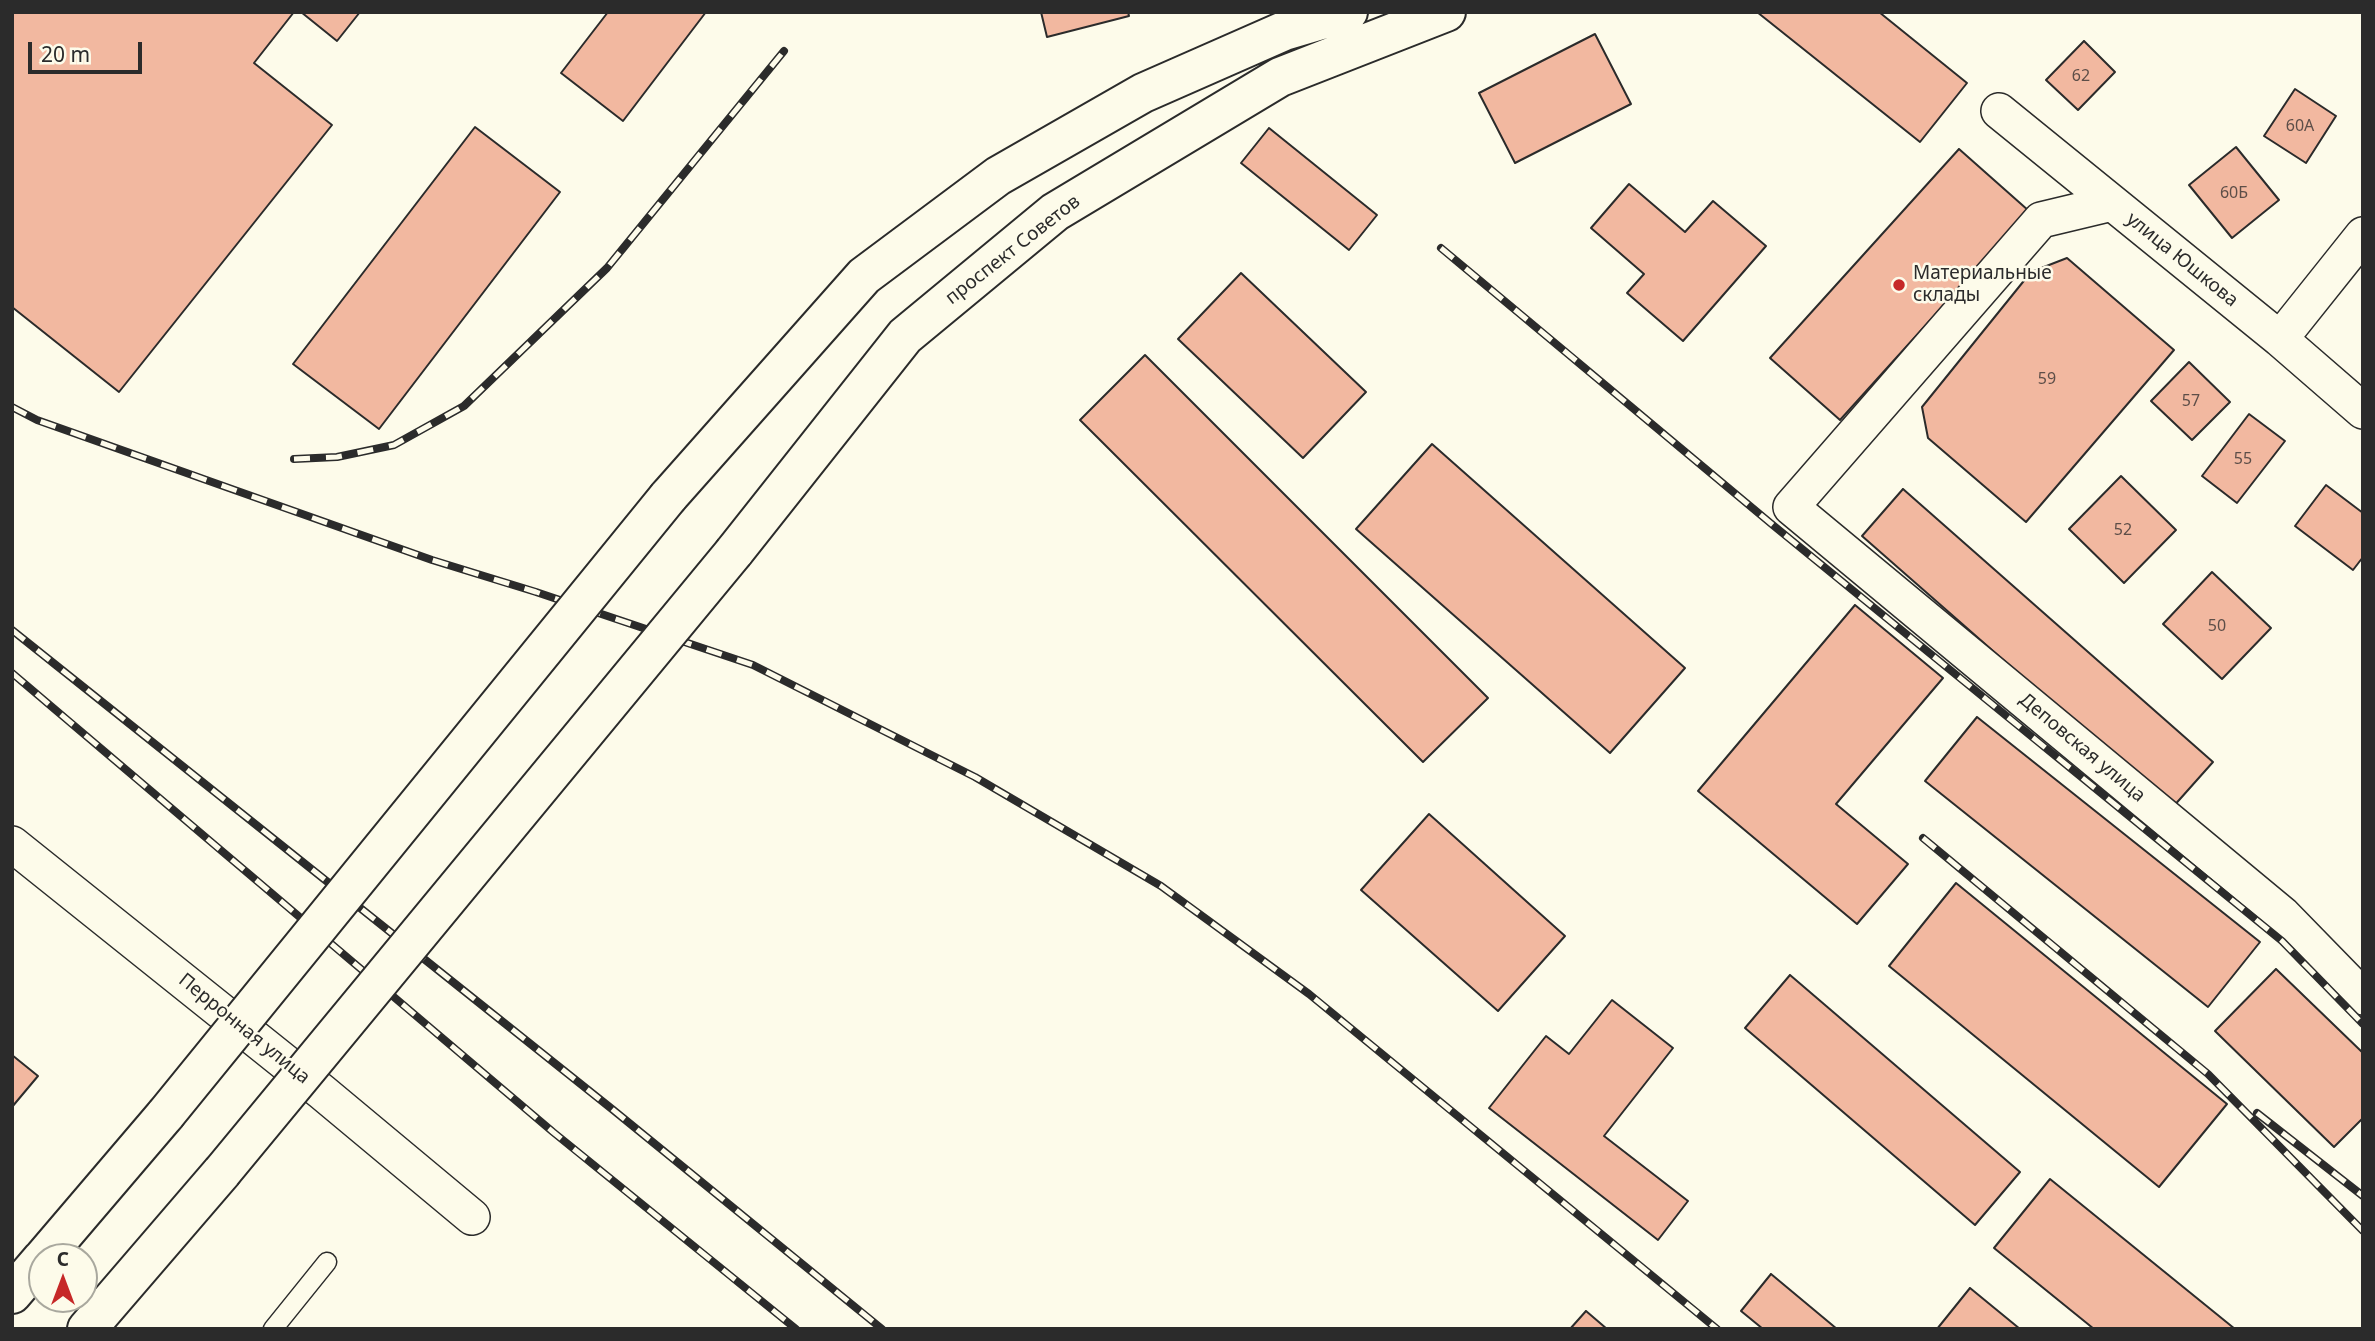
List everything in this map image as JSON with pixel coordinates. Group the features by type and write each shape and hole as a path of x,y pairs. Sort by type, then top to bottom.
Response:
{"main road":[{"path":"56,1243 166,1114 668,497 864,276 998,176 1143,93 1284,31 1348,12"},
{"name":"проспект Советов","path":"88,1329 222,1172 734,552 905,336 1055,212 1279,77 1446,12"},
{"path":"12,1294 28,1275"}],"street":[{"name":"улица Юшкова","path":"1998,111 2280,339 2363,411"},
{"name":"Деповская улица","path":"2112,203 2041,220 1791,507 2283,915 2363,998"},
{"path":"2280,339 2363,235"},
{"name":"Перронная улица","path":"12,844 312,1084 472,1217"}],"lane":[{"path":"273,1329 327,1262"}],"building":[{"path":"12,12 294,12 254,63 332,125 119,392 12,307"},
{"path":"301,12 360,12 337,41"},
{"path":"608,12 706,12 623,121 561,73"},
{"path":"1041,12 1128,12 1129,16 1047,37"},
{"path":"1757,12 1879,12 1967,83 1920,142"},
{"path":"1595,34 1631,104 1515,163 1479,93"},
{"path":"2084,41 2115,72 2078,110 2046,80"},
{"path":"2295,89 2336,116 2306,163 2264,136"},
{"path":"475,127 560,192 379,429 293,364"},
{"path":"1269,128 1377,215 1349,250 1241,163"},
{"path":"2236,147 2279,200 2232,238 2189,185"},
{"name":"Материальные склады","path":"1959,149 2029,211 1840,420 1770,358"},
{"path":"1629,184 1685,232 1713,201 1766,246 1683,341 1627,293 1644,274 1591,228"},
{"path":"2067,258 2174,350 2026,522 1928,438 1922,407 2031,272"},
{"path":"1241,273 1366,392 1303,458 1178,339"},
{"path":"1145,355 1488,698 1423,762 1080,420"},
{"path":"2189,362 2230,402 2192,440 2151,401"},
{"path":"2249,414 2285,441 2237,503 2202,476"},
{"path":"1432,444 1685,668 1610,753 1356,529"},
{"path":"2121,476 2176,530 2124,583 2069,529"},
{"path":"2326,485 2363,513 2363,557 2353,570 2295,526"},
{"path":"1903,489 2213,762 2172,808 1862,536"},
{"path":"2212,572 2271,628 2222,679 2163,624"},
{"path":"1855,605 1943,678 1836,804 1908,864 1857,924 1698,791"},
{"path":"1977,717 2260,942 2208,1007 1925,781"},
{"path":"1429,814 1565,936 1498,1011 1361,890"},
{"path":"1956,883 2227,1104 2159,1187 1889,966"},
{"path":"2276,969 2363,1053 2363,1118 2334,1147 2215,1031"},
{"path":"1790,975 2020,1172 1975,1225 1745,1028"},
{"path":"1612,1000 1673,1048 1604,1136 1688,1201 1658,1240 1489,1108 1546,1036 1569,1054"},
{"path":"12,1055 38,1076 12,1107"},
{"path":"2050,1179 2235,1329 2094,1329 1994,1248"},
{"path":"1771,1274 1837,1329 1763,1329 1741,1311"},
{"path":"1970,1288 2020,1329 1937,1329"},
{"path":"1586,1311 1607,1329 1570,1329"}],"railway":[{"path":"294,459 337,457 394,445 464,406 607,268 784,51"},
{"path":"1441,248 1774,526 2282,941 2363,1024"},
{"path":"12,407 37,420 432,560 753,665 975,777 1161,886 1309,994 1717,1329"},
{"path":"12,630 612,1109 882,1329"},
{"path":"12,673 553,1132 796,1329"},
{"path":"1923,838 2208,1074 2363,1231"},
{"path":"2257,1113 2363,1196"}],"place":[{"name":"Материальные склады","path":"1899,285"}]}
